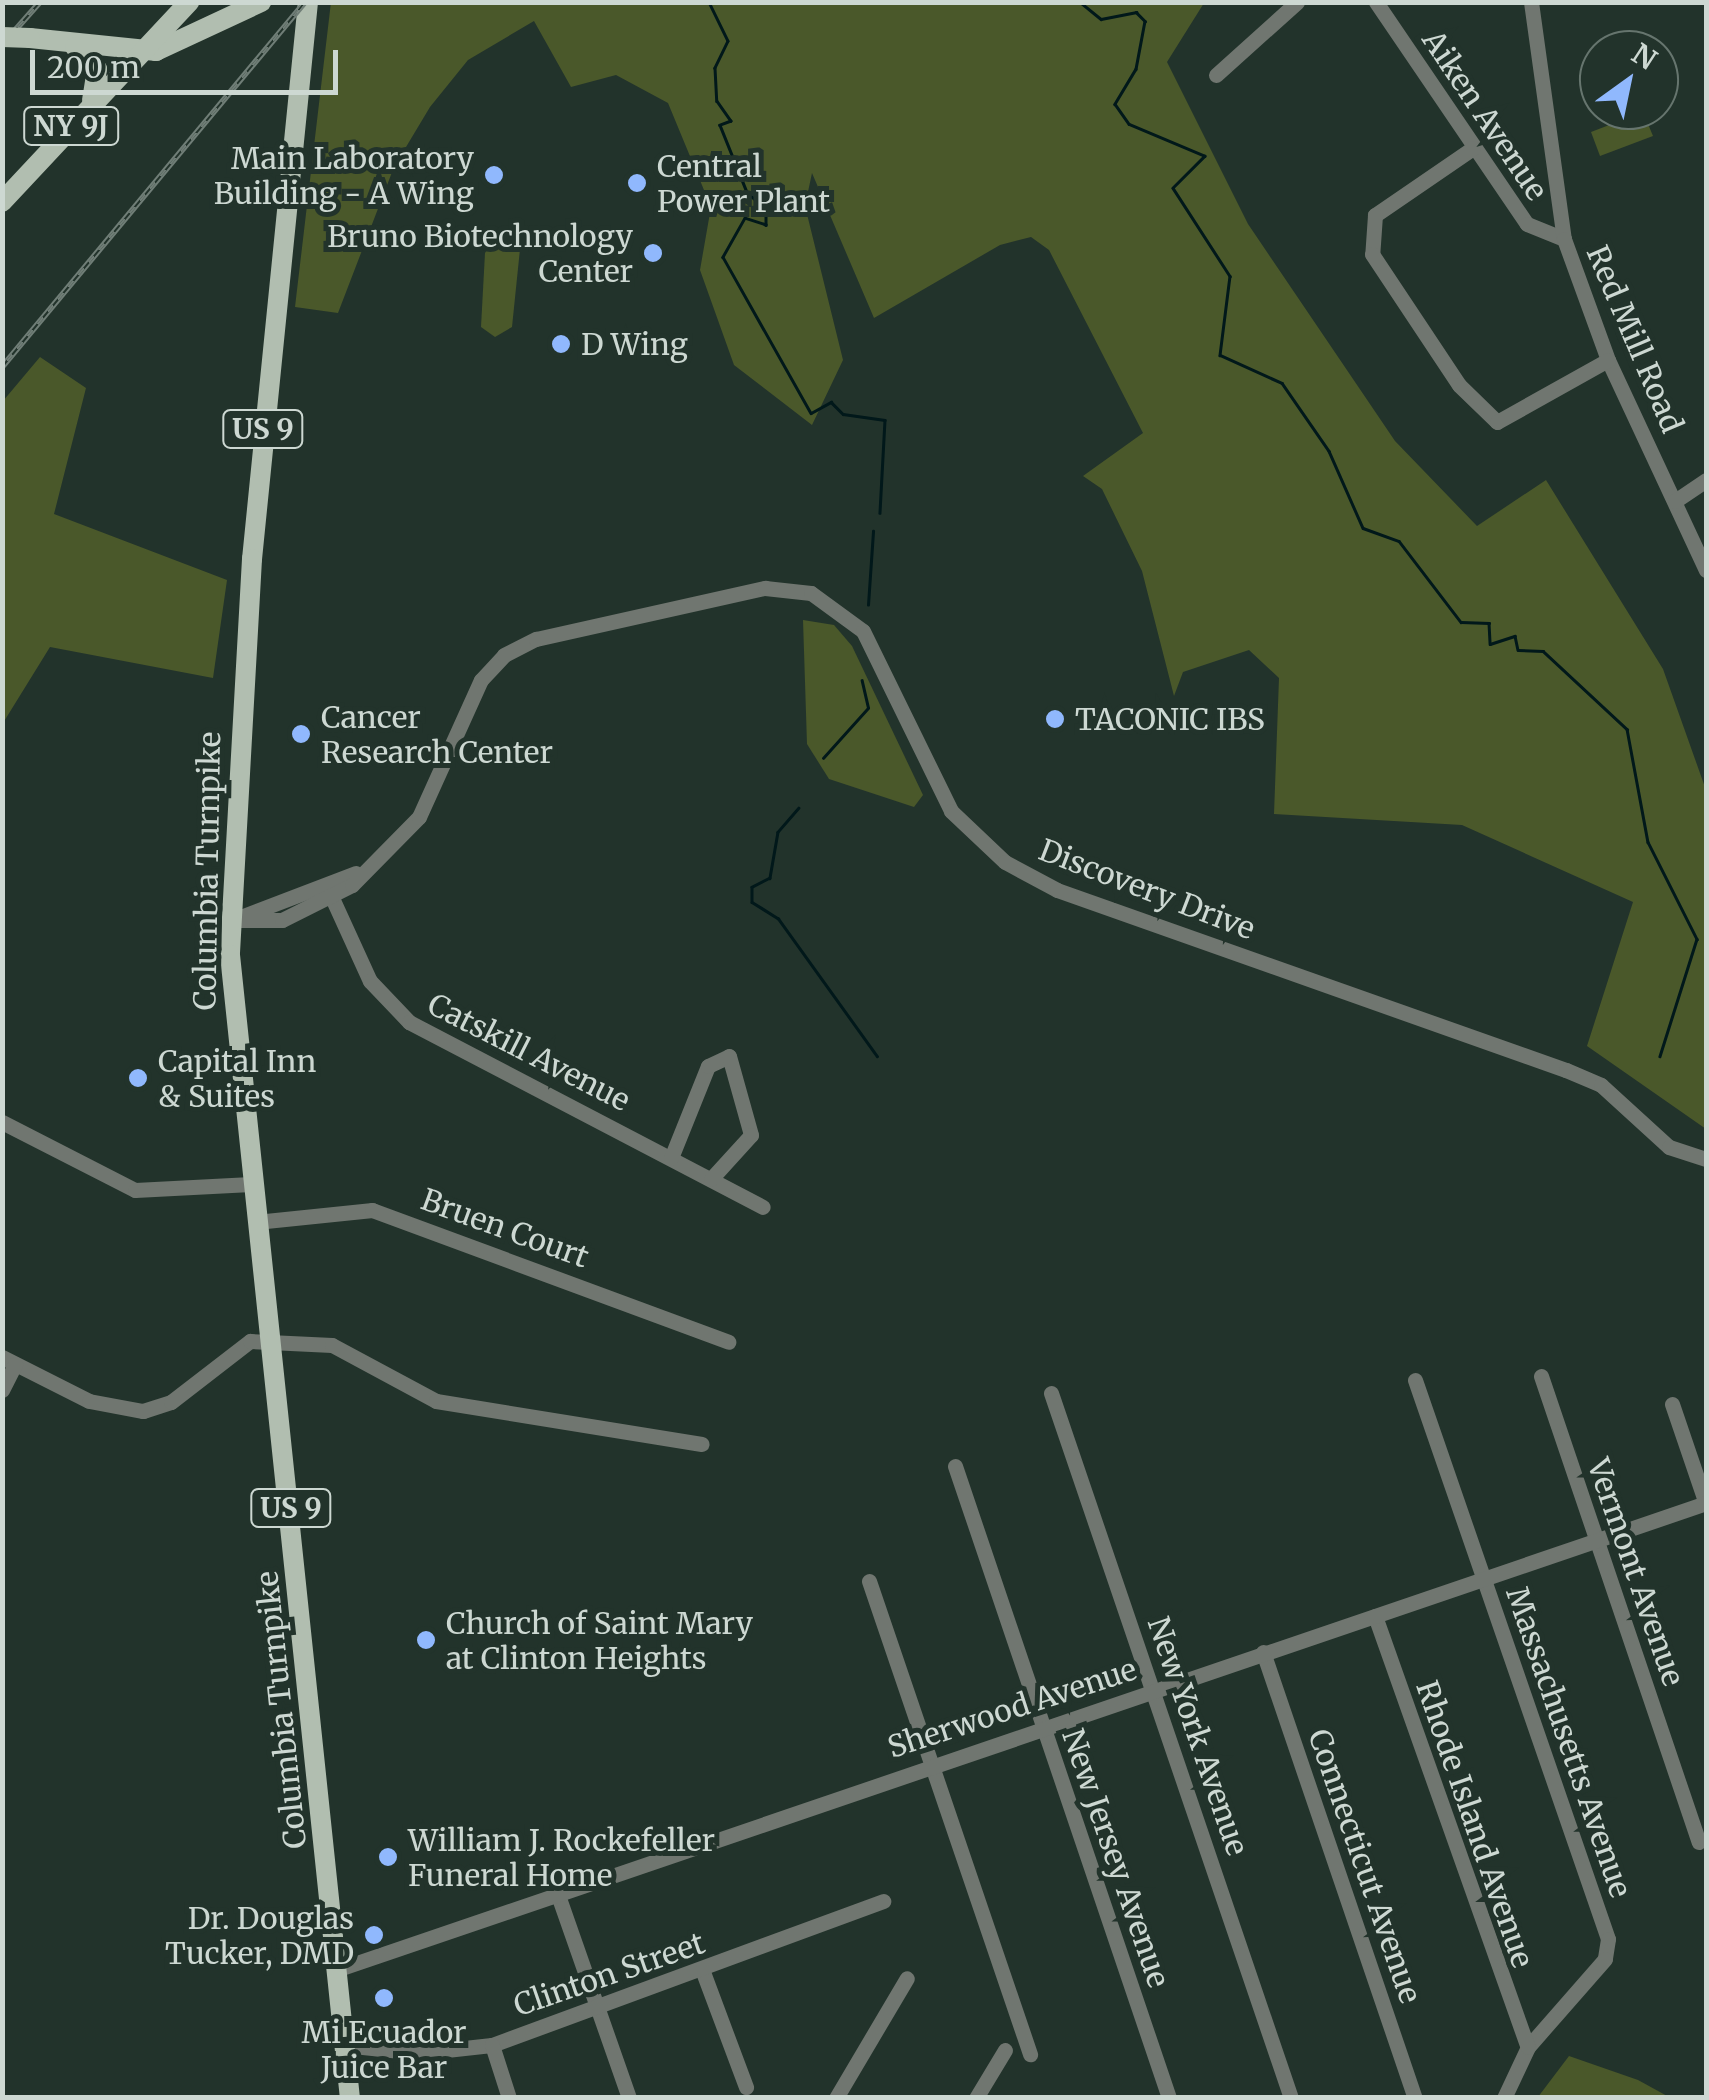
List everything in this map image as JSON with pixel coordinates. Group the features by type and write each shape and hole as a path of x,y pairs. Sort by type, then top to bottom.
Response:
{"main road":[{"path":"142,52 189,2"},
{"path":"219,2 255,6"},
{"name":"Columbia Turnpike","path":"308,2 300,51 230,920 250,1184 273,1343 350,2098"},
{"path":"2,37 142,52 255,6"},
{"path":"68,44 97,69 91,104"},
{"name":"NY 9J","path":"2,202 142,52"}],"street":[{"path":"1216,75 1297,2"},
{"name":"Aiken Avenue","path":"1376,2 1527,224 1564,239"},
{"name":"Red Mill Road","path":"1531,2 1564,239 1608,360 1706,570"},
{"path":"1473,148 1375,215 1372,254 1460,386 1497,422 1608,360"},
{"path":"1675,501 1702,484 1706,504"},
{"name":"Discovery Drive","path":"230,920 282,920 330,895 376,862 419,817 481,680 504,655 536,639 746,591 811,593 863,631 951,811 1004,862 1057,890 1602,1085 1670,1147 1706,1159"},
{"name":"Catskill Avenue","path":"330,895 370,981 409,1022 763,1207"},
{"path":"672,1158 708,1066 729,1056 751,1135 712,1179"},
{"path":"2,1122 136,1190 250,1184"},
{"name":"Bruen Court","path":"256,1222 372,1210 728,1342"},
{"path":"2,1390 9,1360 90,1401 142,1410 172,1402 231,1350 273,1343 352,1348 436,1401 702,1444"},
{"name":"Vermont Avenue","path":"1541,1376 1699,1842"},
{"name":"Massachusetts Avenue","path":"1415,1380 1608,1946 1528,2047 1504,2098"},
{"name":"New York Avenue","path":"1051,1392 1291,2098"},
{"path":"1672,1404 1706,1504"},
{"name":"New Jersey Avenue","path":"954,1466 1169,2098"},
{"name":"Sherwood Avenue","path":"336,1970 558,1898 928,1765 1706,1504"},
{"path":"869,1581 928,1765 1030,2054"},
{"name":"Rhode Island Avenue","path":"1375,1616 1528,2047"},
{"name":"Connecticut Avenue","path":"1263,1652 1415,2098"},
{"path":"558,1898 629,2098"},
{"name":"Clinton Street","path":"344,2045 420,2053 492,2045 703,1972 883,1901"},
{"path":"703,1972 746,2087"},
{"path":"836,2098 908,1978"},
{"path":"492,2045 509,2098"},
{"path":"976,2098 1005,2050"}],"green space":[{"path":"331,2 1204,3 1167,62 1248,224 1395,441 1477,526 1546,480 1663,669 1706,790 1706,1129 1587,1046 1633,902 1462,825 1274,814 1279,678 1249,650 1183,672 1174,696 1142,571 1102,489 1083,476 1143,433 1049,250 1031,237 1000,245 874,318 812,173 805,206 843,360 812,425 734,365 700,270 711,207 668,103 616,75 571,87 534,21 468,60 430,107 394,167 338,313 295,307"},
{"path":"1650,130 1653,136 1600,156 1591,132"},
{"path":"496,236 520,249 512,327 495,337 481,327 485,253"},
{"path":"40,357 86,388 54,514 227,580 213,678 50,647 3,723 3,401"},
{"path":"803,620 834,625 852,646 923,795 914,807 829,779 807,744"},
{"path":"1569,2056 1638,2080 1669,2097 1538,2097"}],"waterway":[{"path":"709,2 728,41 715,68 717,101 731,121 720,125 747,192 766,210 766,225 745,218 723,257 811,413 831,402 843,414 885,420 880,513"},
{"path":"1080,2 1101,19 1136,12 1145,21 1136,69 1115,104 1129,124 1205,156 1173,188 1230,276 1220,355 1282,383 1329,451 1363,528 1399,541 1461,622 1489,623 1490,644 1515,636 1518,650 1543,651 1627,729 1648,842 1697,939 1660,1056"},
{"path":"868,605 873,531"},
{"path":"823,758 868,708 862,681"},
{"path":"799,808 778,832 770,878 752,887 752,902 778,918 877,1056"}],"railway":[{"path":"2,45 40,2"},
{"path":"2,367 305,2"}],"place":[{"name":"Main Laboratory Building - A Wing","path":"494,175"},
{"name":"Central Power Plant","path":"637,183"},
{"name":"Bruno Biotechnology Center","path":"653,253"},
{"name":"D Wing","path":"561,344"},
{"name":"TACONIC IBS","path":"1055,719"},
{"name":"Cancer Research Center","path":"301,734"},
{"name":"Capital Inn & Suites","path":"138,1078"},
{"name":"Church of Saint Mary at Clinton Heights","path":"426,1640"},
{"name":"William J. Rockefeller Funeral Home","path":"388,1857"},
{"name":"Dr. Douglas Tucker, DMD","path":"374,1935"},
{"name":"Mi Ecuador Juice Bar","path":"384,1998"}]}
